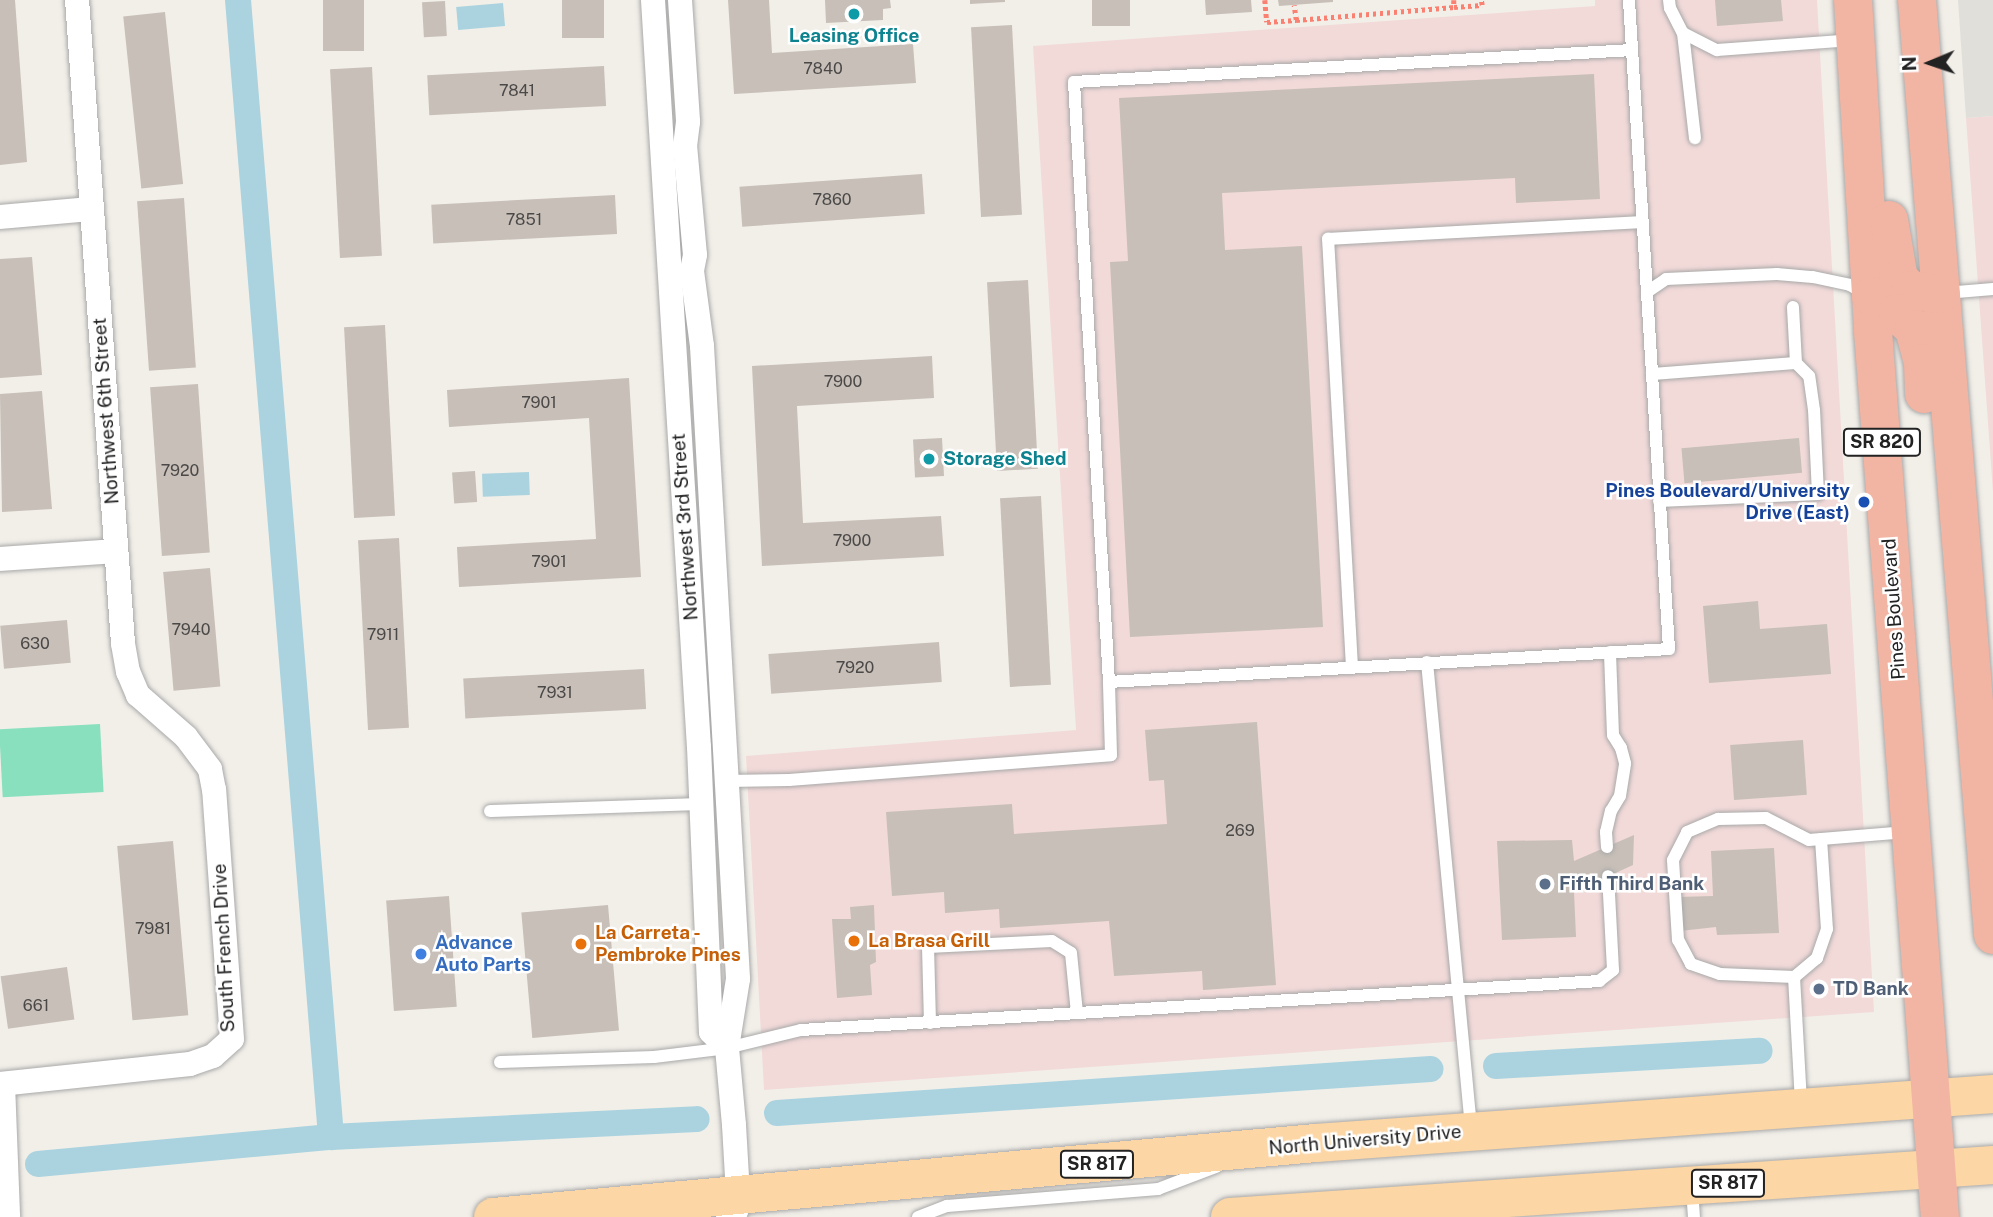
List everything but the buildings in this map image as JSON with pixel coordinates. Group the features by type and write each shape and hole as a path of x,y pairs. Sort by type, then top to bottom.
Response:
{"highway":[{"path":"1916,7 1965,582 1978,693 1993,935"},
{"path":"1854,15 1874,68 1896,273 1911,290 1941,294"},
{"name":"Pines Boulevard","path":"1854,15 1871,296 1940,1217"},
{"path":"1871,296 1898,313 1914,329 1923,363 1927,449 1935,507 1965,582"}],"main road":[{"name":"North University Drive","path":"493,1217 733,1206 1262,1149 1993,1094"},
{"name":"SR 817","path":"1230,1217 1693,1201 1936,1169 1993,1165"}],"street":[{"name":"Northwest 6th Street","path":"77,0 90,209 128,672 138,695 186,737 202,756 210,769 214,790"},
{"name":"Northwest 3rd Street","path":"653,0 701,804 711,1032 727,1048"},
{"name":"Northwest 3rd Street","path":"680,0 688,122 685,145 695,255 692,271 702,346 738,979 727,1048 733,1206"},
{"path":"0,217 90,209"},
{"path":"0,559 116,551"},
{"name":"South French Drive","path":"2,1084 190,1063 213,1056 232,1039 214,790"},
{"path":"2,1084 8,1217"}],"lane":[{"path":"1109,682 1669,649 1629,0"},
{"path":"1670,0 1670,8 1683,33 1695,138"},
{"path":"1683,33 1717,50 1854,15"},
{"path":"726,781 789,780 1111,755 1074,82 1632,50"},
{"path":"1352,667 1328,239 1642,222"},
{"path":"1647,292 1666,279 1777,274 1850,285 1871,296"},
{"path":"1941,294 1993,289"},
{"path":"1660,501 1818,494 1810,376 1796,363 1793,307"},
{"path":"1652,374 1796,363"},
{"path":"1607,847 1606,832 1611,811 1620,796 1624,779 1621,748 1613,735 1610,652"},
{"path":"1427,663 1471,1132"},
{"path":"490,811 701,804"},
{"path":"1821,839 1827,929 1817,958 1794,977 1720,974 1691,964 1678,940 1673,860 1686,832 1717,819 1766,818 1809,839 1912,832"},
{"path":"500,1062 654,1057 727,1048 801,1030 1599,981 1613,970 1608,876"},
{"path":"930,1023 928,947 1052,941 1070,954 1077,1013"},
{"path":"1794,977 1801,1108"},
{"path":"918,1217 947,1206 1158,1189 1262,1149"}],"path":[{"path":"1265,0 1267,22 1482,5 1481,0"},
{"path":"1454,0 1454,7"},
{"path":"1294,5 1296,20"}],"shaded area":[{"path":"1595,0 1817,0 1874,1012 764,1090 746,756 1076,730 1033,46 1595,6"},
{"path":"1958,0 1993,0 1993,116 1966,118"},
{"path":"1993,116 1993,492 1966,118"}],"green space":[{"path":"100,724 104,792 3,797 0,729"}],"water":[{"path":"503,3 505,26 458,30 456,7"},
{"path":"529,472 530,495 483,497 482,474"}],"waterway":[{"path":"238,0 331,1137"},
{"path":"1496,1066 1760,1051"},
{"path":"777,1113 1431,1069"},
{"path":"38,1164 331,1137 697,1119"}],"place":[{"name":"Leasing Office","path":"854,14"},
{"name":"Storage Shed","path":"929,459"},
{"name":"Pines Boulevard/University Drive (East)","path":"1864,502"},
{"name":"Fifth Third Bank","path":"1545,884"},
{"name":"La Brasa Grill","path":"854,941"},
{"name":"La Carreta - Pembroke Pines","path":"581,944"},
{"name":"Advance Auto Parts","path":"421,954"},
{"name":"TD Bank","path":"1819,989"}]}
